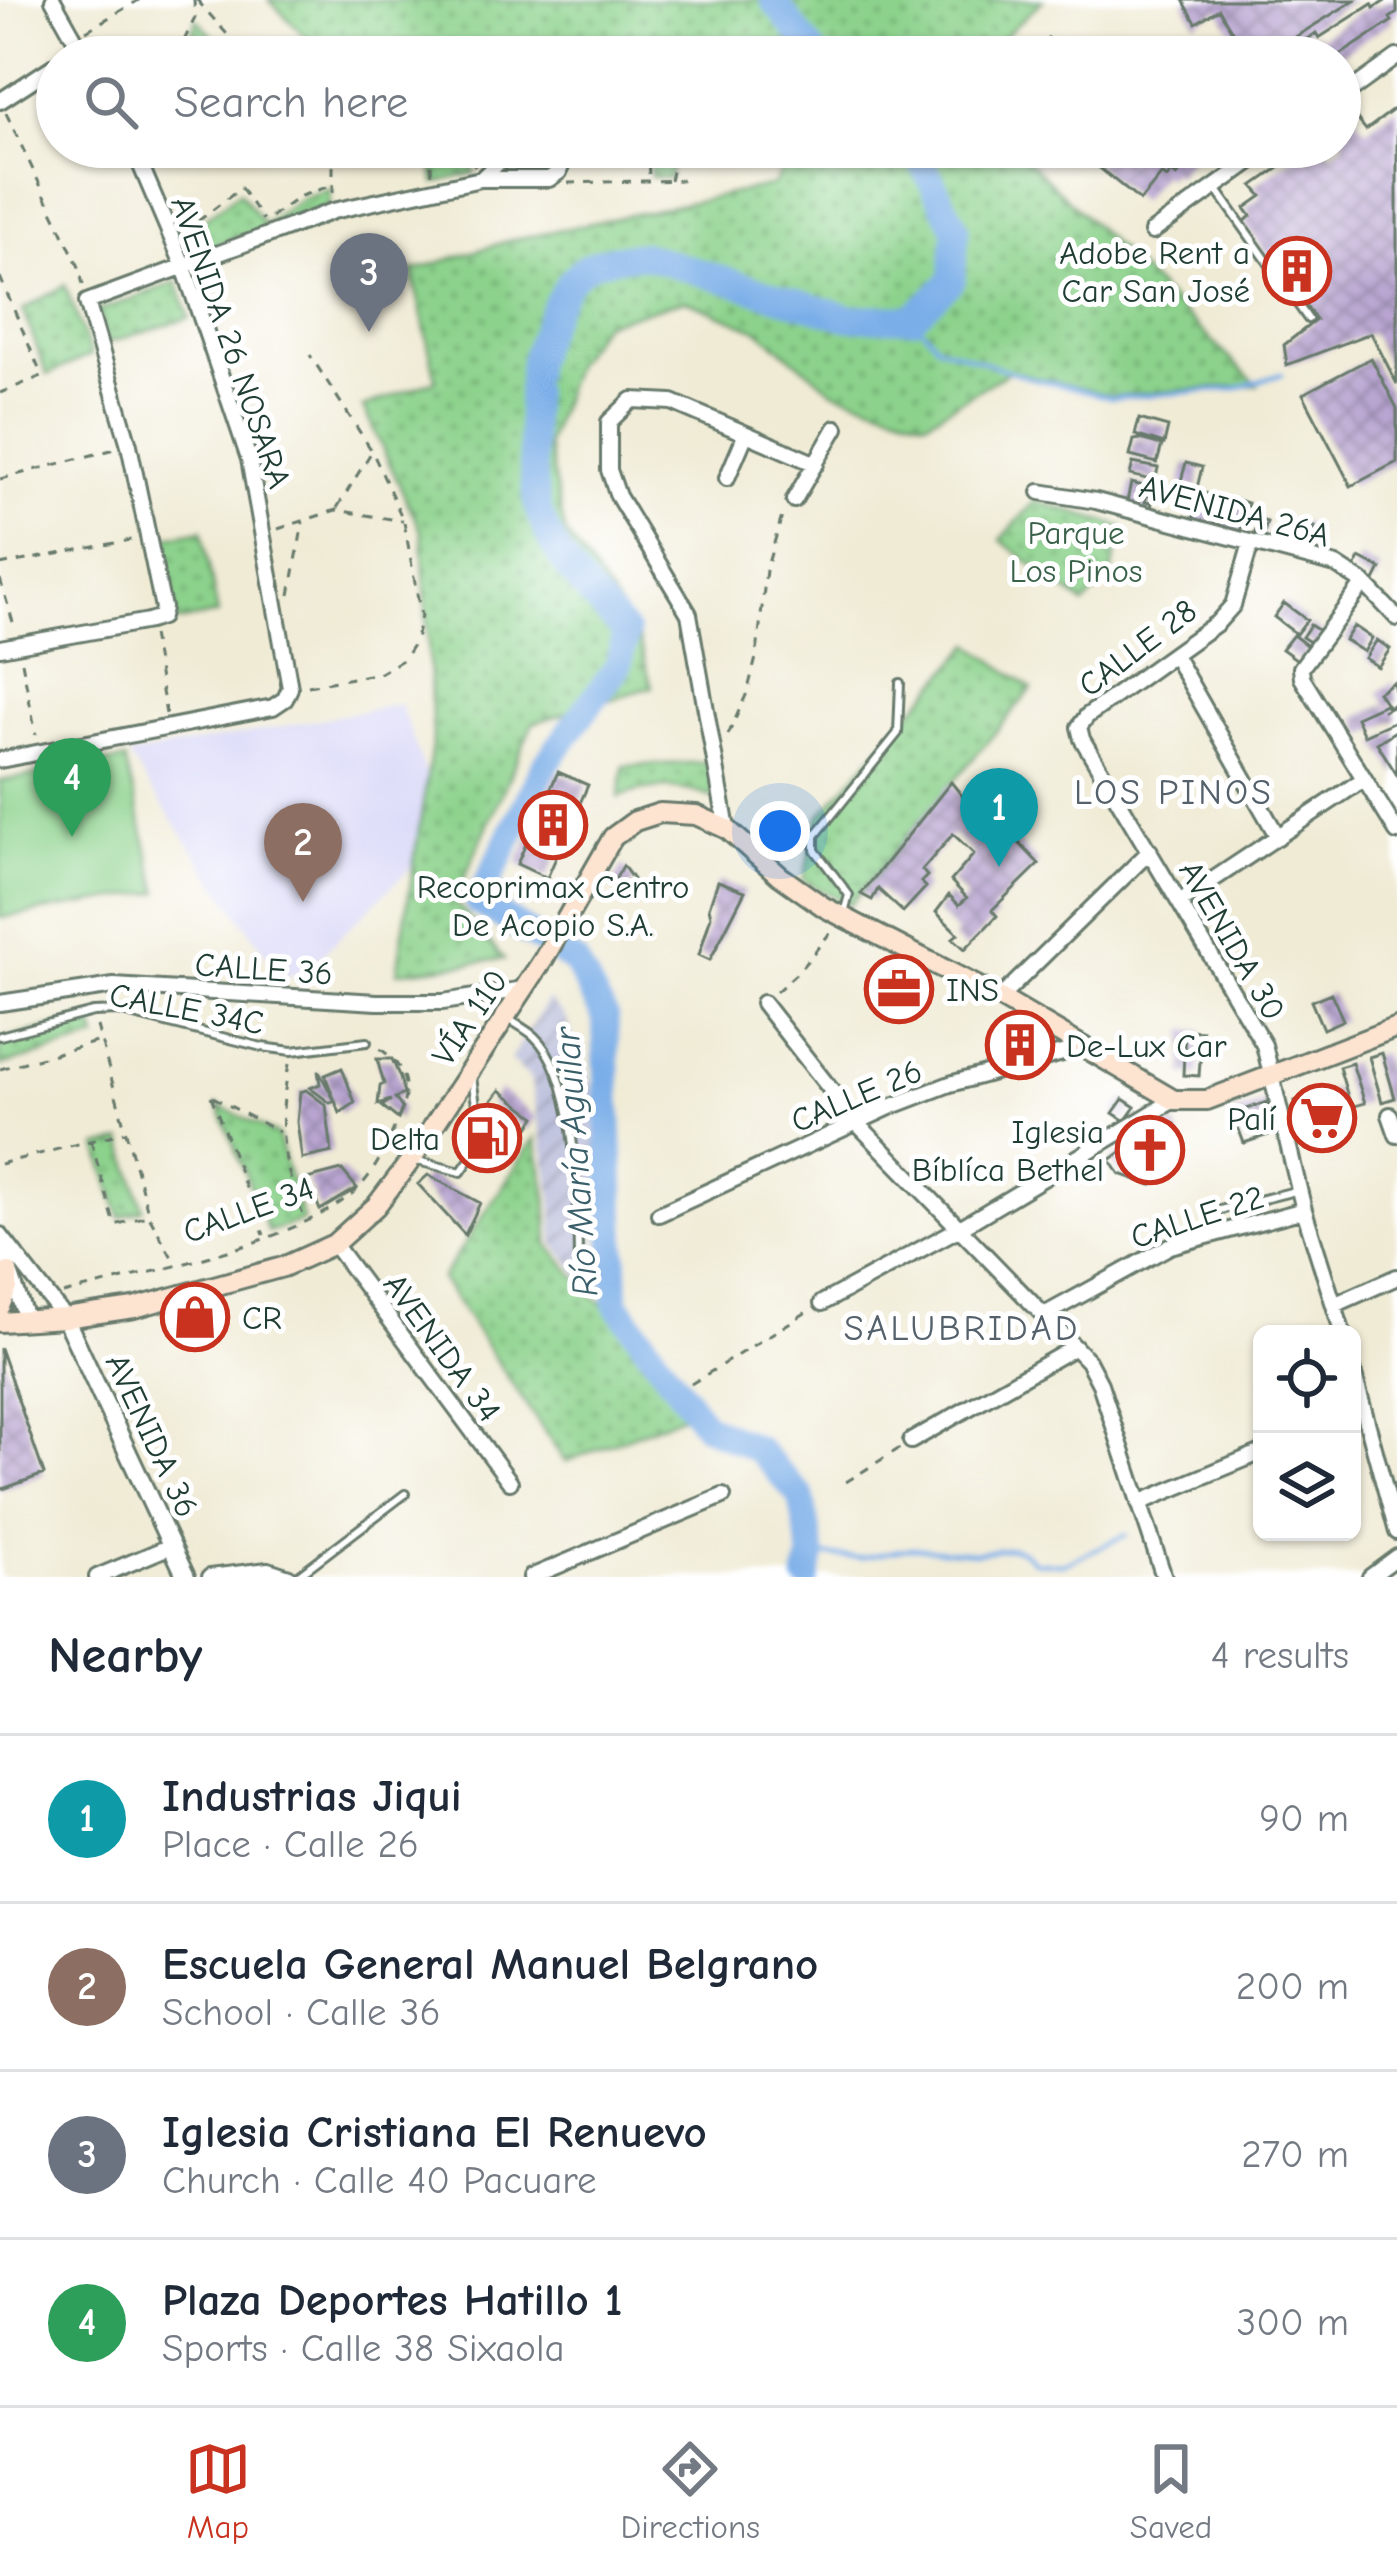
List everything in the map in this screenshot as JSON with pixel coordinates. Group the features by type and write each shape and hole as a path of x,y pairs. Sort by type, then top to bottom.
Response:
{"main road":[{"name":"VÍA 110","path":"0,1322 134,1307 283,1267 334,1244 376,1206 411,1160 543,960 613,837 635,821 659,814 696,815 728,829 779,876 843,918 1000,998 1174,1100"},
{"path":"1174,1100 1208,1100 1397,1027"},
{"path":"0,1306 8,1272"}],"street":[{"path":"53,0 70,36"},
{"path":"1361,83 1397,57"},
{"path":"0,101 36,78"},
{"name":"AVENIDA 26 NOSARA","path":"143,168 184,267 249,459 265,533 288,693"},
{"path":"481,179 493,168"},
{"path":"0,648 155,619 163,608 129,445 87,302 333,211 481,179 549,179 560,168"},
{"path":"1152,232 1242,168"},
{"path":"728,829 689,614 619,496 609,470 607,441 615,413 632,400 651,399 671,402 816,464"},
{"path":"794,500 836,428"},
{"path":"728,478 745,436"},
{"name":"AVENIDA 26A","path":"1040,492 1096,500 1336,565 1364,583 1397,618"},
{"name":"CALLE 28","path":"1079,727 1087,716 1217,623 1232,605 1251,543"},
{"path":"1364,583 1301,668 1302,678 1397,832"},
{"path":"1174,655 1278,837"},
{"path":"0,760 273,707 288,693"},
{"name":"AVENIDA 30","path":"1079,727 1264,1045 1304,1210 1340,1325"},
{"path":"1181,902 1364,779"},
{"path":"1000,998 1150,851"},
{"name":"CALLE 36","path":"0,1003 114,986 377,1002 443,1002 524,989"},
{"path":"763,1003 856,1122 1075,1347 1100,1384 1164,1577"},
{"name":"CALLE 26","path":"659,1214 856,1122 950,1084 1084,1048"},
{"path":"822,1303 958,1229 1174,1100"},
{"path":"1390,1114 1397,1135"},
{"name":"CALLE 22","path":"1046,1315 1170,1246 1304,1210"},
{"path":"0,1234 65,1318"},
{"path":"0,1244 27,1321"},
{"name":"AVENIDA 34","path":"334,1244 509,1482"},
{"path":"1334,1305 1397,1277"},
{"name":"AVENIDA 36","path":"65,1318 186,1577"},
{"path":"911,1441 1075,1347"},
{"path":"1361,1421 1397,1532"},
{"path":"1139,1503 1253,1456"},
{"path":"531,1577 723,1496"},
{"path":"97,1577 172,1546"},
{"path":"1370,1577 1397,1557"},
{"path":"210,1577 268,1570 292,1577"}],"lane":[{"path":"1215,187 1308,319"},
{"path":"843,918 849,895 815,850 815,836 898,733 900,683"},
{"name":"CALLE 34C","path":"0,1036 93,1012 118,1012 220,1039 292,1051 368,1042"},
{"path":"505,1017 537,1038 562,1086 573,1155 578,1259"},
{"path":"471,1069 476,1105 497,1118 493,1125"},
{"path":"411,1160 461,1172 477,1149"},
{"path":"1212,1212 1299,1190"},
{"path":"292,1577 405,1494"}],"path":[{"path":"94,36 139,0"},
{"path":"195,0 226,36"},
{"path":"186,36 195,18 195,0"},
{"path":"0,101 79,267 87,302"},
{"path":"147,176 155,168"},
{"path":"333,168 333,211"},
{"path":"432,168 434,188"},
{"path":"476,168 481,179"},
{"path":"649,168 649,181"},
{"path":"670,180 673,168"},
{"path":"549,179 567,183 683,180"},
{"path":"173,241 241,188 265,223 301,196 333,185"},
{"path":"0,277 42,376 0,393"},
{"path":"288,693 380,673 404,659 416,640 421,616 404,521 372,451 310,356"},
{"path":"0,479 129,445"},
{"path":"336,510 372,451"},
{"path":"725,740 747,693 757,654 766,571 786,502 794,500"},
{"path":"265,533 336,510 404,521"},
{"path":"289,600 303,520"},
{"path":"0,565 151,537"},
{"path":"0,579 19,644 39,753"},
{"path":"155,619 169,729"},
{"path":"763,1003 798,973 843,918"},
{"path":"93,1012 149,1216 175,1263"},
{"path":"0,1069 101,1041"},
{"name":"CALLE 34","path":"50,1298 265,1238 340,1204 364,1182 381,1156 402,1108 406,1079 401,1066 368,1042"},
{"path":"292,1051 280,1132 306,1223"},
{"path":"265,1238 211,1096 280,1132"},
{"path":"0,1164 126,1132"},
{"path":"91,1141 115,1226 149,1216"},
{"path":"692,1384 822,1303"},
{"path":"846,1482 911,1441"}],"shaded area":[{"path":"400,704 447,832 304,972 282,977 128,756"},
{"path":"548,999 566,1018 593,1090 598,1147 593,1291 554,1243 552,1193 530,1078 510,1060"}],"green space":[{"path":"269,0 1043,0 1004,36 305,36"},
{"path":"197,19 213,36 190,36"},
{"path":"433,168 473,168 475,173 435,183"},
{"path":"651,168 671,168 669,178 651,177"},
{"path":"783,168 1035,168 1257,385 1112,396 1010,371 926,421 833,391 758,330 685,300 603,323 574,363 547,444 565,533 636,630 652,687 533,723 454,901 504,959 397,972 433,738 422,533 363,407 436,380 412,271 511,240 773,185"},
{"path":"330,189 329,206 270,227 267,223 303,197"},
{"path":"239,192 266,227 194,252 183,236"},
{"path":"177,282 190,318 107,343 98,311"},
{"path":"65,285 91,355 47,375 23,310"},
{"name":"Parque Los Pinos","path":"1035,501 1123,527 1112,571 1084,605 1001,540"},
{"path":"202,530 218,614 178,622 162,538"},
{"path":"971,644 1032,689 850,904 803,880 819,817"},
{"path":"125,760 159,892 0,918 0,781"},
{"path":"710,762 714,798 666,788 619,797 624,766"},
{"path":"91,1018 97,1039 0,1066 0,1040"},
{"path":"218,1105 277,1135 303,1221 268,1232"},
{"path":"535,1138 547,1193 549,1245 614,1314 686,1414 565,1462 441,1279"},
{"path":"123,1141 143,1209 120,1217 98,1147"}],"building":[{"path":"1183,0 1355,0 1297,36 1235,36 1219,9 1196,23"},
{"path":"1397,0 1392,21 1361,41 1361,36 1322,36 1372,4 1374,8"},
{"path":"1397,107 1397,384 1371,333 1287,365 1284,345 1316,320 1244,222 1251,216 1245,208 1262,196 1253,186 1279,168 1361,168 1361,124 1366,130"},
{"path":"1100,168 1183,168 1177,176 1162,174 1140,201"},
{"path":"1371,358 1397,408 1397,462 1351,486 1303,394"},
{"path":"1139,419 1168,427 1164,444 1135,435"},
{"path":"1134,440 1162,445 1157,463 1130,456"},
{"path":"1133,463 1158,468 1155,481 1130,475"},
{"path":"1186,463 1202,467 1197,488 1180,484"},
{"path":"1131,483 1155,489 1154,497 1147,495 1145,502 1152,503 1150,512 1126,506"},
{"path":"1201,492 1221,498 1213,527 1193,521"},
{"path":"1237,500 1248,503 1239,536 1218,530 1226,502 1235,505"},
{"path":"1260,520 1267,522 1261,543 1252,540"},
{"path":"1296,522 1315,527 1310,546 1290,540"},
{"path":"1360,558 1381,569 1374,583 1353,572"},
{"path":"1284,603 1307,620 1296,634 1274,617"},
{"path":"1310,625 1324,634 1316,646 1302,637"},
{"path":"1354,626 1372,638 1364,652 1345,640"},
{"path":"1293,635 1310,648 1300,662 1282,649"},
{"path":"1377,640 1390,649 1378,667 1365,658"},
{"path":"1393,682 1397,701 1388,707 1378,692"},
{"path":"1385,704 1382,711 1394,705 1397,720 1364,735 1356,717"},
{"path":"1397,730 1397,775 1377,743"},
{"name":"Recoprimax Centro De Acopio S.A.","path":"558,772 588,785 547,878 517,864"},
{"path":"951,782 983,822 991,813 1039,864 992,910 997,916 965,949 953,938 958,934 936,912 949,895 959,905 967,898 951,881 974,854 953,834 922,870 927,876 921,882 926,887 903,912 878,889 872,900 861,894"},
{"path":"623,866 635,882 623,894 613,883"},
{"path":"718,881 745,891 710,960 699,955"},
{"name":"INS","path":"894,966 922,985 904,1011 876,992"},
{"path":"1331,993 1343,1020 1323,1029 1311,1001"},
{"name":"De-Lux Car","path":"1018,1028 1046,1046 1011,1061 995,1043"},
{"path":"1185,1030 1202,1031 1199,1076 1183,1075"},
{"path":"1382,1053 1395,1098 1382,1102 1369,1057"},
{"path":"377,1059 392,1059 400,1078 404,1094 395,1098 402,1108 398,1119 382,1106 391,1100 378,1104 384,1084"},
{"path":"1352,1063 1365,1103 1351,1107 1339,1067"},
{"path":"342,1068 355,1103 340,1113 325,1075"},
{"path":"318,1070 335,1101 330,1103 310,1088 320,1084"},
{"name":"Palí","path":"1335,1089 1349,1135 1310,1147 1295,1101"},
{"path":"306,1090 326,1105 332,1152 302,1159 297,1122 300,1092"},
{"path":"500,1090 536,1117 527,1130 490,1103"},
{"path":"1123,1099 1135,1107 1125,1121 1113,1113"},
{"path":"1267,1102 1277,1132 1244,1143 1233,1114"},
{"name":"Delta","path":"472,1112 516,1143 502,1164 458,1132"},
{"name":"Iglesia Bíblíca Bethel","path":"1159,1124 1175,1124 1181,1136 1172,1144 1182,1156 1151,1185 1120,1174 1110,1160"},
{"path":"342,1170 357,1188 320,1210 307,1179"},
{"path":"428,1175 480,1203 465,1235 418,1184"},
{"path":"202,1306 206,1325 171,1332 166,1314"},
{"path":"0,1348 44,1474 0,1490"}],"waterway":[{"name":"Río María Aguilar","path":"773,0 801,36"},
{"name":"Río María Aguilar","path":"807,1577 812,1555 801,1496 758,1450 705,1425 616,1303 605,1017 575,962 478,902 545,765 618,666 626,633 566,564 547,532 537,502 532,372 541,338 562,294 589,265 644,255 848,318 912,318 952,281 956,229 925,168"},
{"path":"912,318 937,345 1023,376 1112,398 1233,389 1282,374"},
{"path":"812,1555 859,1558 912,1548 975,1553 1012,1548 1034,1562 1063,1564 1126,1535"}],"place":[{"name":"Adobe Rent a Car San José","path":"1297,271"},
{"name":"Iglesia Cristiana El Renuevo","path":"369,332"},
{"name":"Recoprimax Centro De Acopio S.A.","path":"553,825"},
{"name":"Plaza Deportes Hatillo 1","path":"72,837"},
{"name":"Industrias Jiqui","path":"999,867"},
{"name":"Escuela General Manuel Belgrano","path":"303,902"},
{"name":"INS","path":"899,989"},
{"name":"De-Lux Car","path":"1020,1045"},
{"name":"Palí","path":"1322,1118"},
{"name":"Delta","path":"487,1138"},
{"name":"Iglesia Bíblíca Bethel","path":"1150,1150"},
{"name":"CR","path":"195,1317"}],"district":[{"name":"LOS PINOS","path":"1174,791"},
{"name":"SALUBRIDAD","path":"962,1327"}]}
